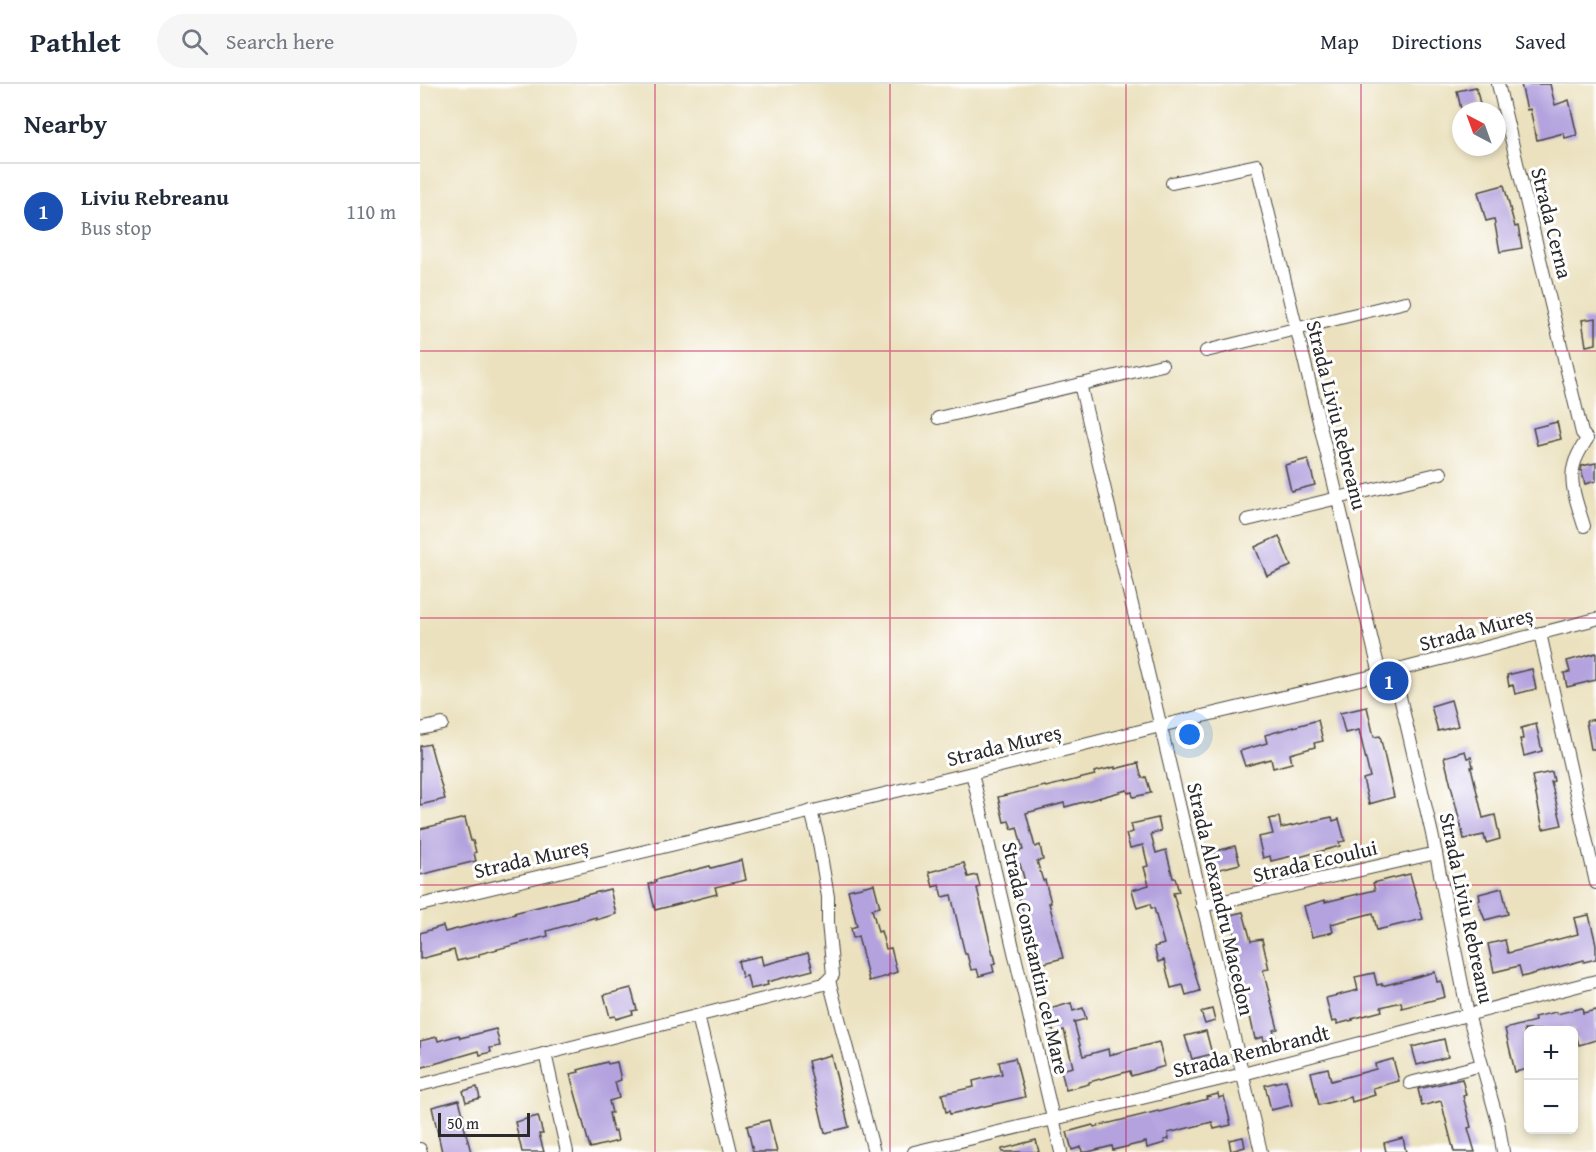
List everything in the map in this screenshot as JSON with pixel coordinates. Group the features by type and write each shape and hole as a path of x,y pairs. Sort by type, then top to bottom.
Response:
{"street":[{"name":"Strada Cerna","path":"1498,84 1582,433 1592,439"},
{"name":"Strada Liviu Rebreanu","path":"1172,183 1257,165 1380,674"},
{"path":"1206,351 1405,302"},
{"path":"938,418 1162,365"},
{"name":"Strada Alexandru Macedon","path":"1080,384 1261,1152"},
{"path":"1584,526 1572,474 1574,465 1592,439"},
{"path":"1247,520 1441,473"},
{"name":"Strada Mureș","path":"420,905 1394,671 1596,619"},
{"path":"1540,633 1596,883"},
{"name":"Strada Liviu Rebreanu","path":"1394,671 1436,854 1468,1014 1499,1126 1503,1152"},
{"path":"420,729 442,724"},
{"name":"Strada Constantin cel Mare","path":"972,773 1061,1152"},
{"path":"420,1085 824,984 833,975 828,897 818,838 810,812"},
{"name":"Strada Ecoului","path":"1202,906 1436,854"},
{"path":"829,980 874,1152"},
{"name":"Strada Rembrandt","path":"914,1152 1243,1074 1596,981"},
{"path":"698,1016 732,1152"},
{"path":"545,1053 567,1152"},
{"path":"1410,1083 1482,1065"}],"building":[{"path":"1521,84 1550,84 1555,105 1569,100 1577,135 1565,138 1564,133 1537,140"},
{"path":"1476,87 1480,102 1459,102 1457,91"},
{"path":"1504,185 1515,227 1518,226 1522,248 1500,252 1494,219 1486,221 1478,192"},
{"path":"1596,318 1596,344 1586,346 1582,320"},
{"path":"1557,422 1561,439 1537,445 1533,428"},
{"path":"1308,459 1315,485 1291,491 1285,465"},
{"path":"1596,463 1596,481 1585,484 1582,466"},
{"path":"1279,536 1291,566 1267,576 1255,547"},
{"path":"1596,653 1596,680 1567,687 1564,673 1570,672 1567,661"},
{"path":"1532,669 1536,689 1515,694 1513,685 1509,686 1507,675"},
{"path":"1451,700 1458,726 1438,731 1431,706"},
{"path":"1367,707 1374,737 1380,736 1394,797 1369,804 1363,779 1370,777 1359,730 1345,733 1340,713"},
{"path":"1596,719 1596,749 1591,749 1586,721"},
{"path":"1318,720 1323,741 1314,743 1315,747 1290,754 1292,763 1273,768 1271,759 1245,766 1240,751 1267,743 1265,735"},
{"path":"1536,724 1542,751 1524,756 1520,739 1523,739 1521,728"},
{"path":"430,744 445,799 420,805 420,746"},
{"path":"1465,751 1467,758 1471,757 1473,767 1471,767 1483,818 1495,815 1500,839 1486,843 1484,835 1464,839 1444,757"},
{"path":"1138,763 1142,778 1146,777 1151,793 1133,797 1132,792 1128,793 1127,790 1065,807 1064,803 1026,813 1035,847 1040,845 1043,860 1037,861 1043,881 1045,880 1063,958 1041,964 1039,956 1036,957 1016,888 1026,885 1020,864 1012,866 1009,853 1023,850 1017,827 1012,829 1009,821 1004,822 998,797"},
{"path":"1552,772 1554,781 1551,782 1562,825 1543,829 1532,776"},
{"path":"1279,817 1281,828 1332,817 1333,821 1339,819 1345,841 1339,842 1340,846 1292,859 1292,856 1271,861 1270,856 1263,858 1258,837 1273,834 1269,819"},
{"path":"465,818 476,852 474,853 476,861 420,875 420,829"},
{"path":"1158,818 1161,831 1151,834 1156,853 1166,850 1173,878 1175,878 1179,892 1173,893 1200,991 1186,995 1183,985 1171,988 1164,960 1158,962 1154,947 1164,944 1154,908 1151,908 1150,904 1137,908 1132,890 1149,885 1144,867 1148,866 1143,845 1130,848 1126,834 1133,832 1131,824"},
{"path":"1235,846 1240,864 1212,871 1208,853"},
{"path":"742,860 746,880 715,887 717,894 655,910 649,884 656,882 655,880"},
{"path":"964,863 968,877 977,875 980,887 977,888 996,963 992,964 994,972 979,976 977,969 971,970 967,954 965,954 951,895 942,897 939,885 933,887 929,872"},
{"path":"1410,874 1423,919 1377,930 1373,913 1331,924 1333,932 1312,937 1304,906 1375,890 1373,883"},
{"path":"874,884 880,907 872,909 878,932 881,931 886,949 891,948 897,972 869,981 858,936 853,938 851,928 857,926 848,890"},
{"path":"1502,888 1508,914 1485,920 1478,901 1480,900 1479,894"},
{"path":"610,889 616,914 596,920 596,917 547,931 548,936 479,954 479,956 457,961 454,950 420,959 420,933 443,926 445,932"},
{"path":"1243,912 1251,941 1262,939 1269,969 1263,970 1278,1029 1273,1030 1276,1038 1264,1041 1263,1037 1255,1039 1248,1007 1245,1007 1232,946 1238,945 1230,915"},
{"path":"1589,915 1596,944 1596,959 1584,962 1584,960 1522,977 1519,966 1494,972 1488,944 1505,940 1508,953 1544,944 1578,934 1574,918"},
{"path":"808,953 813,970 750,989 747,976 742,977 738,961 761,956 763,965"},
{"path":"1435,972 1437,982 1441,981 1445,997 1402,1008 1401,1002 1381,1007 1382,1011 1353,1020 1337,1024 1337,1021 1332,1022 1326,998 1358,990 1355,977 1374,973 1377,985 1382,984 1382,986"},
{"path":"631,988 637,1010 632,1011 633,1014 616,1019 615,1016 610,1017 604,995"},
{"path":"1071,1003 1073,1011 1083,1008 1086,1019 1074,1022 1083,1056 1108,1049 1109,1055 1159,1042 1165,1066 1131,1076 1130,1071 1066,1090 1061,1070 1073,1067 1064,1030 1054,1033 1046,1010"},
{"path":"1582,1008 1583,1013 1596,1010 1596,1040 1579,1045 1578,1026 1524,1026 1524,1070 1515,1072 1505,1029 1535,1021 1534,1017 1556,1012 1557,1014"},
{"path":"1212,1009 1215,1021 1205,1024 1201,1012"},
{"path":"496,1029 500,1046 490,1048 491,1052 480,1055 479,1051 420,1068 420,1041 437,1037 438,1041 459,1035 460,1038"},
{"path":"1206,1031 1212,1054 1192,1059 1185,1036"},
{"path":"1444,1039 1448,1057 1417,1065 1412,1047"},
{"path":"831,1055 849,1127 825,1133 808,1061"},
{"path":"1015,1058 1025,1097 950,1114 949,1111 946,1112 942,1094 974,1087 973,1081 1002,1074 999,1062"},
{"path":"1393,1059 1399,1081 1373,1088 1375,1095 1352,1102 1351,1097 1319,1105 1311,1072 1328,1068 1331,1081 1376,1069 1375,1064"},
{"path":"607,1062 608,1064 617,1062 621,1080 615,1082 619,1098 609,1101 613,1132 616,1131 618,1141 590,1148 570,1074"},
{"path":"1462,1079 1466,1095 1463,1096 1471,1127 1468,1128 1475,1152 1454,1152 1441,1101 1422,1106 1418,1089"},
{"path":"1286,1080 1292,1105 1271,1110 1265,1085"},
{"path":"477,1087 480,1098 466,1102 463,1091"},
{"path":"1218,1094 1219,1098 1224,1096 1231,1125 1214,1129 1212,1122 1168,1133 1169,1139 1164,1140 1165,1143 1147,1148 1146,1142 1113,1150 1112,1146 1088,1152 1082,1152 1081,1147 1072,1150 1067,1132 1159,1112"},
{"path":"459,1100 471,1152 442,1152 432,1107"},
{"path":"538,1116 543,1134 539,1134 544,1152 522,1152 515,1122"},
{"path":"769,1120 777,1152 753,1152 747,1126"},
{"path":"1243,1137 1245,1147 1231,1151 1229,1140"},
{"path":"1403,1138 1406,1152 1386,1152 1384,1143"},
{"path":"1036,1140 1039,1152 1002,1152 1002,1149"}],"place":[{"name":"Liviu Rebreanu","path":"1389,681"}]}
